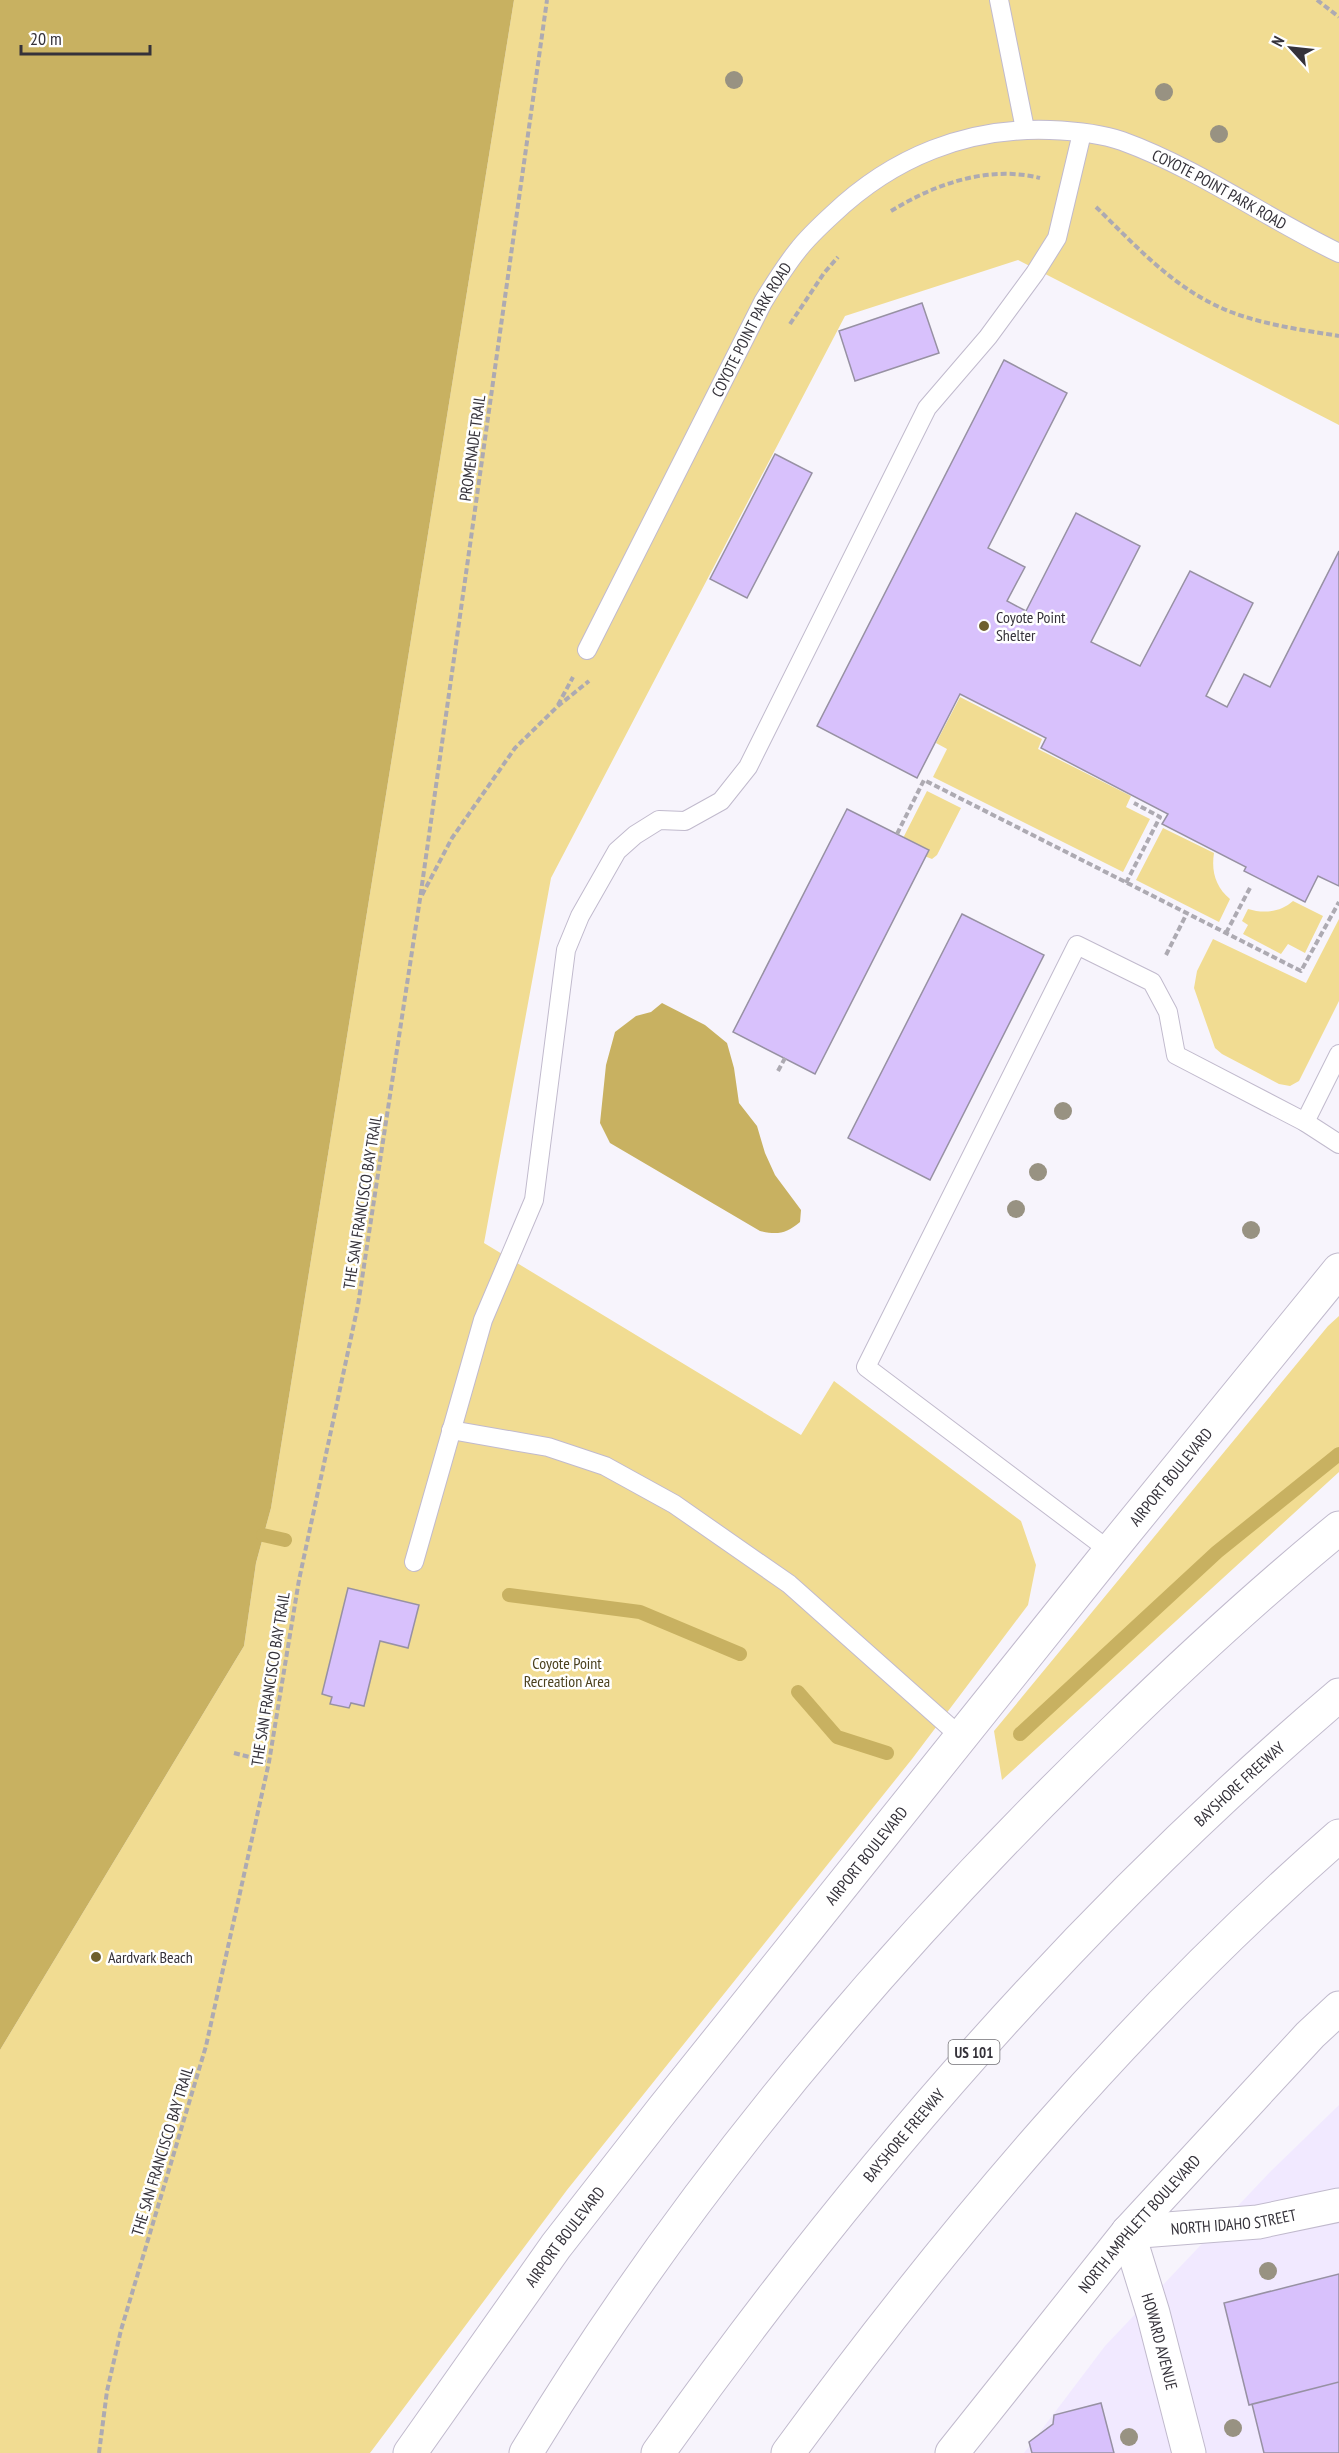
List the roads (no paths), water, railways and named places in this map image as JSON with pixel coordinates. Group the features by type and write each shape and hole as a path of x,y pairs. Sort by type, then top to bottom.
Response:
{"main road":[{"name":"AIRPORT BOULEVARD","path":"410,2453 556,2246 663,2109 1110,1551 1339,1270"},
{"path":"526,2453 624,2302 718,2172 824,2040 923,1926 1057,1785 1178,1669 1339,1527"},
{"name":"BAYSHORE FREEWAY","path":"658,2453 745,2332 817,2239 876,2165 968,2059 1063,1956 1129,1889 1205,1815 1339,1695"},
{"path":"788,2453 898,2308 1060,2115 1188,1980 1339,1836"},
{"name":"NORTH AMPHLETT BOULEVARD","path":"952,2453 1128,2232 1310,2035 1339,2008"},
{"name":"NORTH IDAHO STREET","path":"1128,2232 1258,2222 1339,2205"},
{"name":"HOWARD AVENUE","path":"1128,2232 1153,2313 1189,2453"}],"lane":[{"path":"999,0 1025,129"},
{"name":"COYOTE POINT PARK ROAD","path":"587,650 763,302 799,248 847,201 904,162 927,150 958,139 992,132 1025,129 1082,133 1119,140 1155,154 1339,253"},
{"path":"414,1562 483,1320 534,1200 566,950 580,916 617,851 634,835 659,820 685,821 721,801 748,767 927,408 988,337 1035,273 1057,238 1082,133"},
{"path":"1110,1551 866,1367 1077,945 1152,982 1168,1012 1176,1055 1305,1122 1339,1144"},
{"path":"1305,1122 1339,1054"},
{"path":"451,1430 560,1451 605,1466 674,1504 789,1584 961,1737"}],"waterway":[{"path":"1020,1734 1217,1552 1339,1454"},
{"path":"263,1535 285,1540"},
{"path":"509,1595 640,1612 740,1654"},
{"path":"798,1692 837,1737 887,1753"}],"place":[{"name":"Coyote Point Shelter","path":"984,626"},
{"name":"Aardvark Beach","path":"96,1957"}],"park label":[{"name":"Coyote Point Recreation Area","path":"567,1672"}]}
